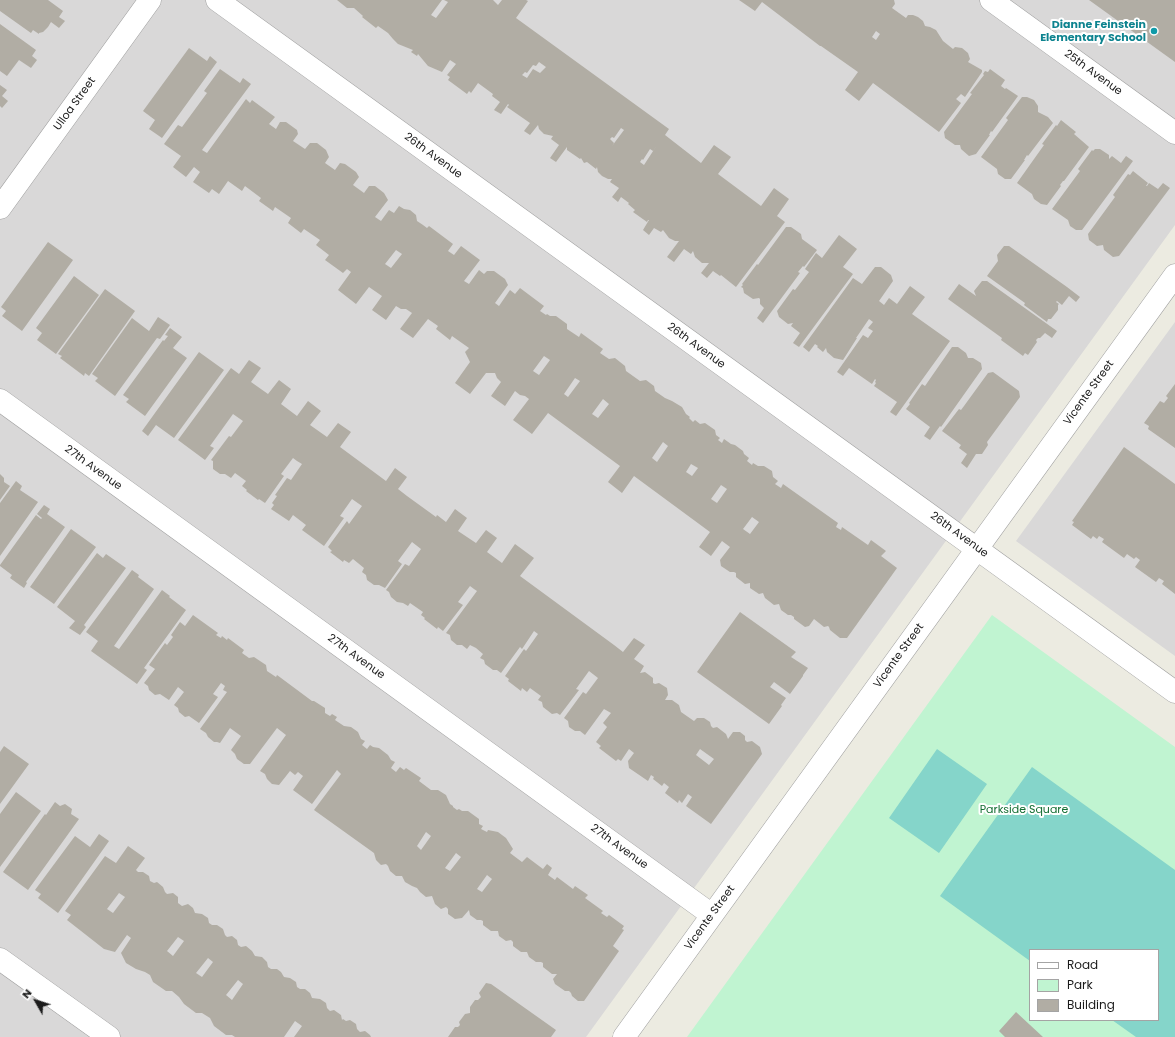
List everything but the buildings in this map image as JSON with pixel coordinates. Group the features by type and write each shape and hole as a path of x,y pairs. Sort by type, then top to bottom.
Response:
{"street":[{"name":"Ulloa Street","path":"0,208 150,0"},
{"name":"26th Avenue","path":"217,0 1175,692"},
{"name":"25th Avenue","path":"991,0 1175,133"},
{"name":"Vicente Street","path":"624,1037 1175,275"},
{"name":"27th Avenue","path":"0,400 712,915"},
{"path":"0,958 109,1037"}],"shaded area":[{"path":"0,0 1175,0 1175,225 586,1037 0,1037"},
{"path":"1175,322 1175,656 1016,541"}],"green space":[{"name":"Parkside Square","path":"992,615 1175,747 1175,1037 687,1037"},
{"path":"937,749 987,784 939,853 889,818"},
{"path":"1032,767 1175,870 1175,1037 1136,1037 1113,1021 1159,1021 1159,949 1029,949 1029,960 940,896"}],"place":[{"name":"Dianne Feinstein Elementary School","path":"1154,31"}]}
